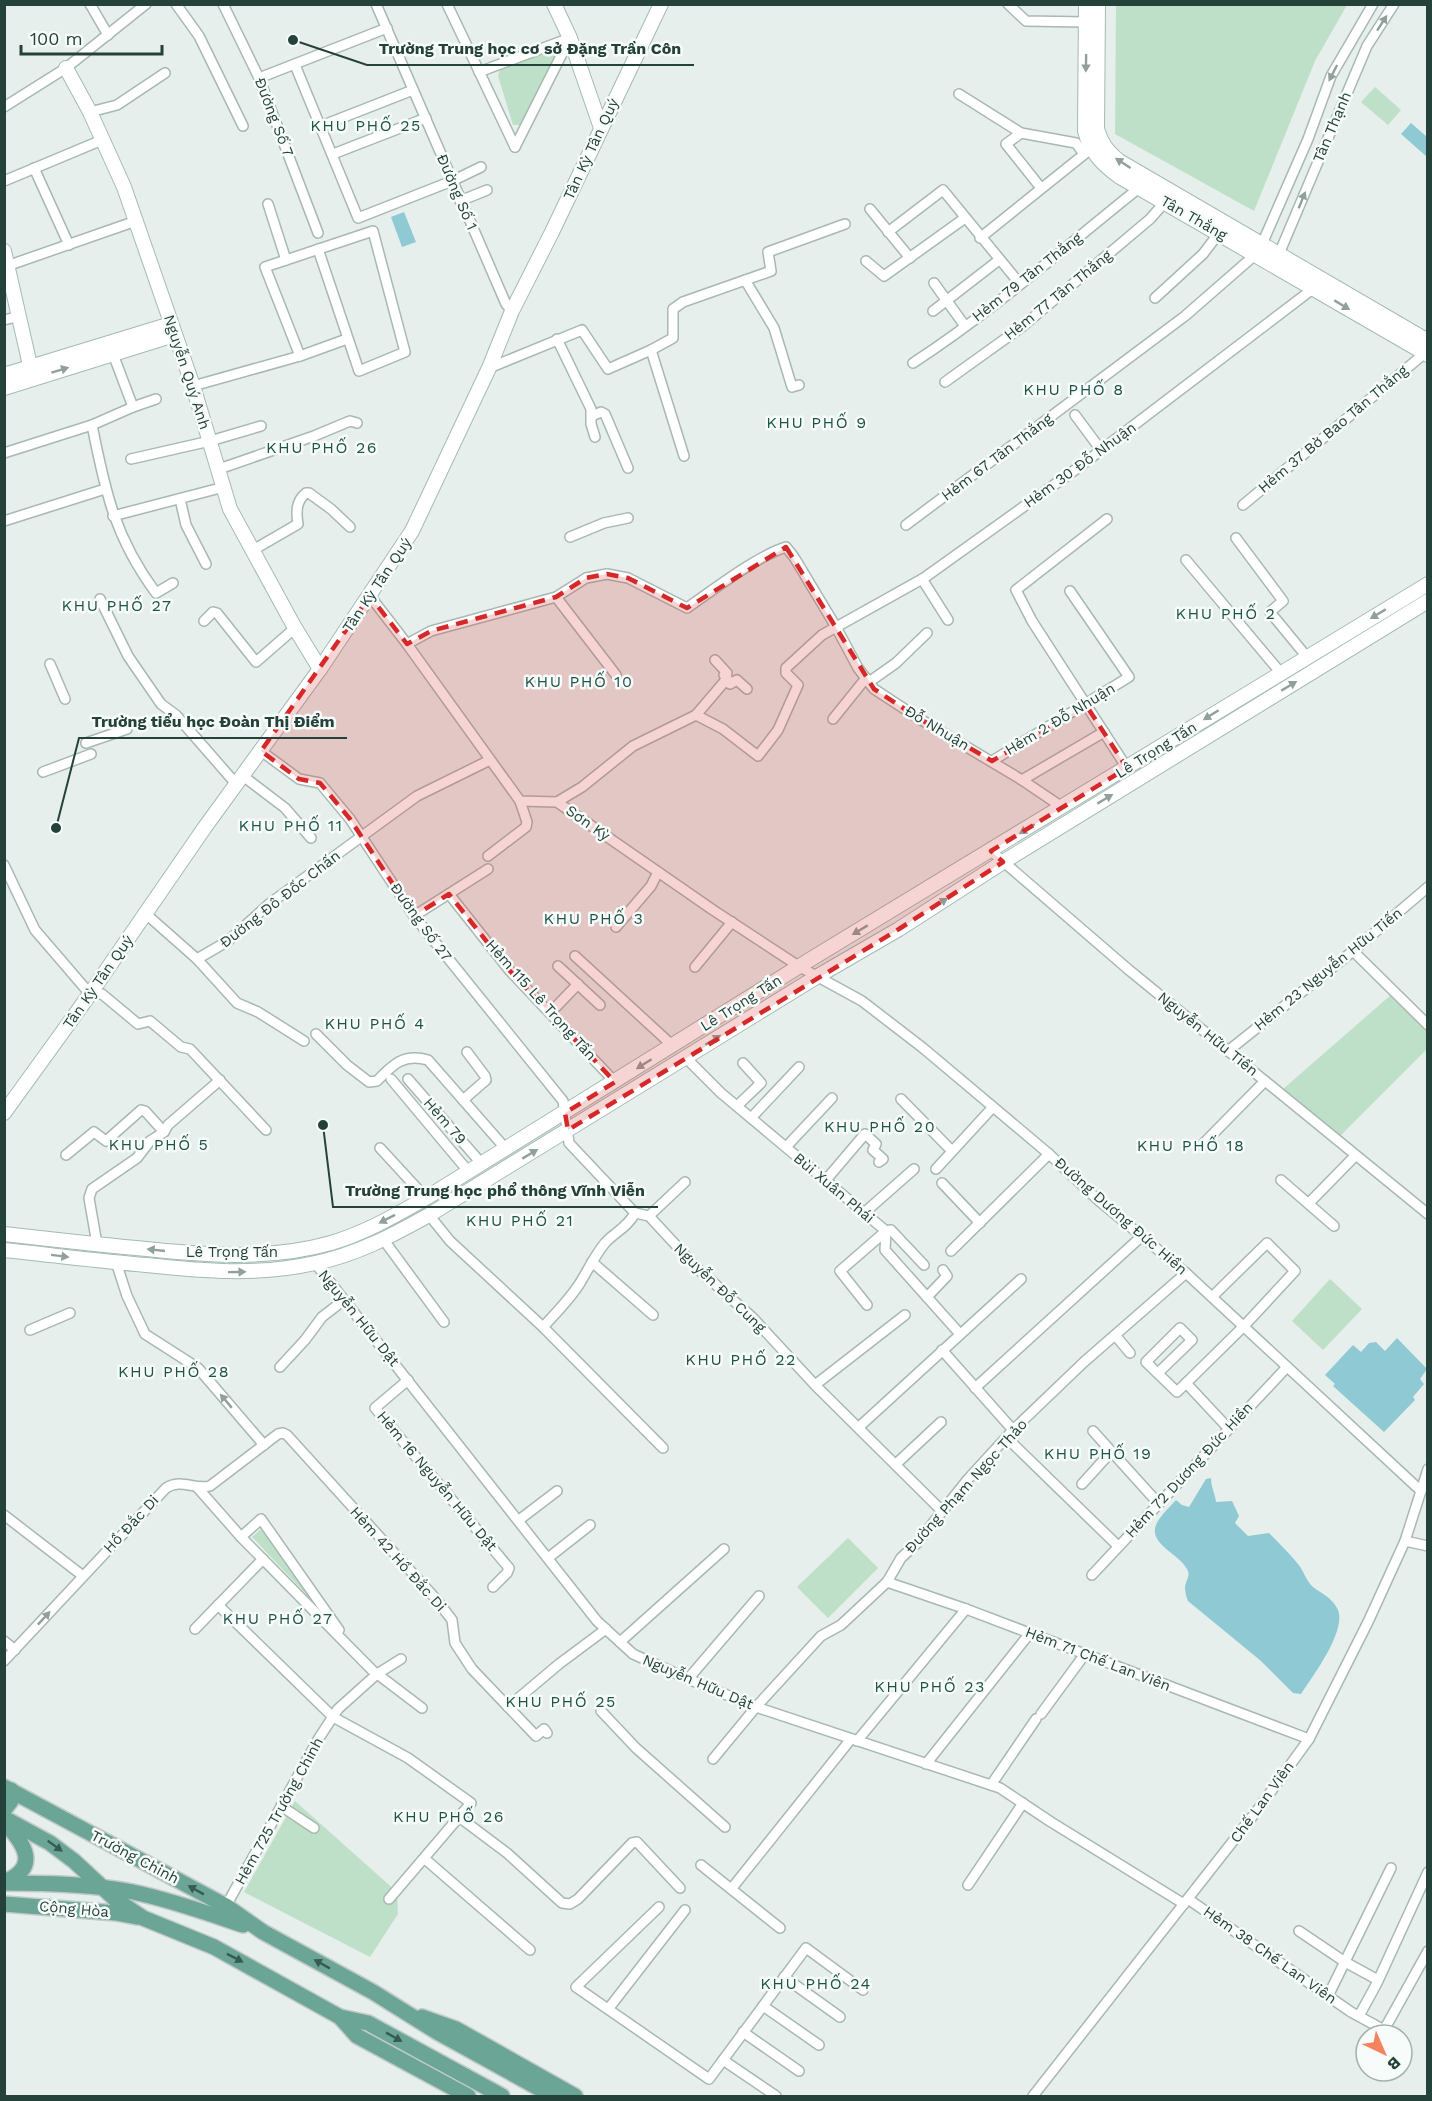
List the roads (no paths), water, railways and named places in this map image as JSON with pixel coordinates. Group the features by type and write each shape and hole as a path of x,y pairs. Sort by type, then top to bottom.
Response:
{"main road":[{"path":"554,4 570,38 601,128"},
{"name":"Tân Kỳ Tân Quý","path":"4,1113 320,669 412,531 489,368 512,311 661,4"},
{"path":"1086,4 1085,131 1092,147"},
{"path":"1092,147 1097,129 1098,4"},
{"name":"Nguyễn Quý Anh","path":"66,68 90,112 124,187 193,386 230,509 320,669"},
{"name":"Tân Thắng","path":"1092,147 1109,152 1165,201 1219,233 1259,249"},
{"name":"Tân Thắng","path":"1142,182 1277,259 1427,350"},
{"path":"4,251 32,373"},
{"name":"Tân Thắng","path":"1277,259 1314,288 1427,350"},
{"path":"4,375 32,373 113,354 173,329"},
{"path":"4,388 32,373 173,329"},
{"name":"Lê Trọng Tấn","path":"4,1234 216,1255 285,1252 333,1242 355,1234 426,1198 1280,672 1428,584"},
{"name":"Lê Trọng Tấn","path":"4,1250 226,1272 266,1271 315,1263 348,1254 383,1239 429,1215 818,976 899,929 1003,862 1428,601"},
{"path":"4,1810 10,1801 8,1789"},
{"name":"Trường Chinh","path":"8,1789 226,1906 263,1932 373,1992 553,2097"},
{"path":"4,1818 50,1843 122,1904 143,1918 223,1952 340,2017 369,2023 502,2097"},
{"path":"4,1822 21,1841 26,1858 23,1869 18,1875 4,1883"},
{"name":"Cộng Hòa","path":"4,1883 103,1888"},
{"path":"102,1912 103,1888"},
{"name":"Trường Chinh","path":"103,1888 149,1896 263,1932"},
{"path":"143,1918 149,1896"},
{"name":"Cộng Hòa","path":"4,1904 102,1912 143,1918"},
{"name":"Trường Chinh","path":"408,2014 433,2019 456,2029 575,2097"},
{"path":"340,2017 357,2036 468,2097"}],"street":[{"path":"90,4 108,35"},
{"path":"4,107 66,68 146,4"},
{"path":"176,4 199,36 243,126"},
{"name":"Đường Số 7","path":"223,4 259,78 318,233"},
{"name":"Đường Số 1","path":"376,4 460,201 506,304 512,311"},
{"path":"447,4 515,147 570,38"},
{"path":"1008,4 1026,21 1086,22"},
{"name":"Tân Thạnh","path":"1259,249 1308,140 1331,76 1373,4"},
{"name":"Tân Thạnh","path":"1277,259 1367,46 1394,4"},
{"path":"259,78 387,28"},
{"path":"479,72 570,38"},
{"path":"295,64 358,218 452,182 481,166"},
{"path":"90,112 117,105 165,73"},
{"path":"321,126 413,90"},
{"path":"959,94 1021,133 1092,147"},
{"path":"333,154 426,118"},
{"path":"1021,133 1006,144 1041,188"},
{"path":"4,181 102,140"},
{"path":"980,238 1092,147"},
{"path":"34,168 69,245"},
{"name":"Hẻm 79 Tân Thắng","path":"913,363 1020,284 1142,182"},
{"path":"460,201 487,190"},
{"path":"888,232 943,190 1020,284"},
{"name":"Hẻm 77 Tân Thắng","path":"945,382 1023,326 1150,219 1165,201"},
{"path":"268,204 286,260"},
{"path":"870,209 910,258"},
{"path":"866,261 884,276 964,218"},
{"path":"6,267 136,221"},
{"path":"489,368 582,330 608,369 673,338 673,309 682,302 771,271 768,252 844,225"},
{"path":"300,356 265,267 318,249 373,231 405,352 359,371 318,249"},
{"path":"1155,298 1203,254 1219,233"},
{"name":"Hẻm 67 Tân Thắng","path":"906,525 1185,316 1259,249"},
{"path":"933,311 999,260"},
{"path":"745,280 774,328 792,387 799,385"},
{"path":"934,283 965,326"},
{"name":"Hẻm 30 Đỗ Nhuận","path":"696,715 723,729 758,756 778,730 798,685 786,673 786,668 822,635 922,579 1101,450 1314,288"},
{"path":"4,320 20,316"},
{"path":"193,386 300,356 347,339"},
{"path":"557,339 591,409 591,424 595,437"},
{"path":"651,350 684,456"},
{"name":"Hẻm 37 Bờ Bao Tân Thắng","path":"1243,506 1427,350"},
{"path":"113,354 133,407"},
{"path":"4,453 92,425 156,399"},
{"path":"592,416 601,412 605,414 628,468"},
{"path":"1075,415 1101,450"},
{"path":"219,469 285,447 350,421 357,423"},
{"path":"92,425 113,516 142,574 156,593 172,583"},
{"path":"131,459 210,441 261,426"},
{"path":"113,516 224,487"},
{"path":"4,521 105,489"},
{"path":"253,550 298,524 296,512 298,503 306,493 331,509 350,527"},
{"path":"180,499 186,525 206,564"},
{"path":"570,537 604,523 628,518"},
{"path":"1107,519 1016,591 1032,621 1127,768"},
{"path":"1236,538 1283,601 1270,612 1307,657"},
{"name":"Đỗ Nhuận","path":"556,597 586,578 607,574 628,578 687,608 748,567 786,547 836,627 858,668 874,689 1062,807"},
{"path":"1186,560 1280,672"},
{"path":"922,579 948,620"},
{"name":"Hẻm 2 Đỗ Nhuận","path":"992,761 1129,677 1070,591"},
{"path":"370,596 520,801 527,822 526,827 488,856"},
{"path":"407,644 431,632 556,597 616,675"},
{"path":"100,598 128,656 161,704 176,715 240,780 285,808 311,838"},
{"path":"204,621 213,612 217,613 256,662 295,628"},
{"path":"833,719 867,680 896,663 927,633"},
{"path":"557,802 582,787 633,746 696,715 727,678 724,675 727,673 715,660"},
{"path":"50,664 65,699"},
{"path":"725,681 730,684 737,680 747,689"},
{"path":"86,743 127,729"},
{"path":"1022,780 1104,732"},
{"name":"Đường Số 27","path":"261,751 299,779 320,783 362,836 414,916 563,1101 565,1113"},
{"path":"43,772 91,754"},
{"name":"Đường Đô Đốc Chấn","path":"197,959 228,941 269,904 417,796 490,760"},
{"name":"Sơn Kỳ","path":"520,801 557,802 800,967"},
{"name":"Nguyễn Hữu Tiến","path":"991,851 1099,945 1428,1214"},
{"path":"4,865 35,930 90,994 102,994 138,1024 150,1021 181,1047 190,1049 266,1130"},
{"path":"414,916 488,869"},
{"path":"616,927 651,886 658,872"},
{"name":"Hẻm 23 Nguyễn Hữu Tiến","path":"1228,1051 1353,951 1428,887"},
{"name":"Hẻm 115 Lê Trọng Tấn","path":"449,894 510,970 615,1082"},
{"path":"146,914 197,959 237,1003 258,1012 304,1041"},
{"path":"695,967 732,922"},
{"path":"1353,951 1428,1025"},
{"path":"575,956 673,1046"},
{"path":"558,966 600,1005"},
{"name":"Đường Dương Đức Hiền","path":"800,967 862,1001 1049,1154 1098,1200 1186,1273 1421,1491"},
{"path":"550,1013 578,984"},
{"path":"316,1034 347,1065 369,1082 377,1081 395,1063 418,1058 428,1060 506,1149"},
{"path":"463,1100 486,1080 466,1052"},
{"name":"Bùi Xuân Phái","path":"686,1057 737,1107 885,1231 885,1250 960,1334"},
{"path":"737,1107 761,1083 743,1063"},
{"path":"751,1118 799,1067"},
{"path":"391,1079 468,1172"},
{"name":"Hẻm 79","path":"408,1079 481,1163"},
{"path":"97,1244 89,1198 92,1189 137,1158 150,1141 164,1132 168,1125 220,1080"},
{"path":"1202,1145 1265,1081"},
{"path":"786,1147 832,1098"},
{"path":"902,1099 952,1150"},
{"path":"936,1168 993,1107"},
{"path":"66,1155 94,1132 106,1141 141,1110 145,1111 164,1132"},
{"path":"565,1113 569,1143 635,1213 649,1216 685,1182"},
{"path":"825,1180 865,1134 876,1144 873,1150 883,1159 879,1162"},
{"path":"380,1148 426,1198"},
{"path":"951,1251 1049,1154"},
{"path":"1309,1203 1355,1156"},
{"path":"864,1213 914,1169"},
{"path":"1281,1180 1334,1226"},
{"path":"942,1183 980,1223"},
{"path":"543,1327 580,1284 591,1262 606,1241 625,1226 635,1213"},
{"path":"429,1215 450,1240 543,1327 663,1448"},
{"name":"Nguyễn Đỗ Cung","path":"649,1216 698,1269 752,1317 815,1385 859,1426 942,1511"},
{"path":"867,1305 840,1271 885,1231 891,1230 924,1265"},
{"path":"975,1388 1142,1236"},
{"path":"383,1239 444,1322"},
{"path":"1158,1373 1192,1340 1180,1328 1146,1362 1177,1392 1244,1326 1295,1270 1267,1244 1212,1297"},
{"path":"116,1262 127,1296 145,1334 198,1368 264,1445"},
{"path":"591,1262 653,1315"},
{"name":"Nguyễn Hữu Dật","path":"315,1263 597,1621 633,1654 756,1707 1000,1788 1186,1901"},
{"path":"927,1297 947,1276 943,1270"},
{"name":"Đường Phạm Ngọc Thảo","path":"713,1759 756,1707 821,1636 841,1625 887,1582 901,1558 917,1543 968,1479 1010,1434 1115,1335 1186,1273"},
{"path":"859,1426 1021,1279"},
{"path":"280,1367 322,1317 344,1300"},
{"path":"30,1330 70,1313"},
{"path":"815,1385 904,1315"},
{"path":"1115,1335 1130,1353"},
{"path":"942,1350 1010,1434 1118,1546"},
{"name":"Hẻm 72 Dương Đức Hiền","path":"1092,1575 1287,1366"},
{"name":"Hẻm 16 Nguyễn Hữu Dật","path":"408,1380 375,1408 509,1568 493,1587"},
{"path":"1186,1383 1229,1429"},
{"path":"896,1464 942,1422"},
{"path":"1093,1431 1158,1503"},
{"name":"Hồ Đắc Di","path":"4,1661 166,1488 177,1483 197,1487 214,1484 278,1434 283,1433"},
{"name":"Hẻm 42 Hồ Đắc Di","path":"283,1433 288,1435 436,1599 452,1620 455,1643 472,1669 536,1736 544,1729 547,1733"},
{"path":"1082,1484 1111,1452"},
{"name":"Chế Lan Viên","path":"1033,2097 1259,1808 1309,1739 1368,1622 1405,1541 1428,1469"},
{"path":"197,1487 241,1537 354,1652 377,1674 422,1708"},
{"path":"519,1520 557,1491"},
{"path":"1416,1509 1428,1511"},
{"path":"4,1515 83,1576"},
{"path":"241,1537 261,1519 354,1652"},
{"path":"548,1558 590,1525"},
{"path":"1405,1541 1428,1546"},
{"path":"620,1642 724,1549"},
{"path":"195,1629 263,1559"},
{"name":"Hẻm 71 Chế Lan Viên","path":"887,1582 966,1609 1309,1739"},
{"path":"688,1679 759,1596"},
{"path":"218,1605 333,1717 408,1758 471,1803 389,1899"},
{"path":"732,1888 966,1609"},
{"path":"508,1707 559,1664 606,1629"},
{"path":"926,1764 1030,1633"},
{"path":"4,1641 15,1650"},
{"path":"991,1785 1085,1654"},
{"name":"Hẻm 725 Trường Chinh","path":"226,1906 338,1709 377,1674 401,1659"},
{"path":"601,1711 636,1748 725,1827"},
{"path":"968,1885 1023,1803"},
{"path":"281,1806 314,1828"},
{"path":"459,1817 507,1853 561,1904 570,1904 578,1899 632,1843 637,1842 680,1888"},
{"path":"425,1859 530,1950"},
{"path":"700,1865 780,1928"},
{"path":"1328,1996 1391,1868"},
{"path":"1355,2014 1378,1980 1428,1872"},
{"name":"Hẻm 38 Chế Lan Viên","path":"1186,1901 1355,2014 1384,2030 1428,1952"},
{"path":"659,1907 576,1987 709,2079 806,1948 863,1990"},
{"path":"609,2008 685,1910"},
{"path":"1299,1931 1345,1962 1378,1980"},
{"path":"784,1977 840,2017"},
{"path":"763,2006 819,2046"},
{"path":"744,2032 799,2071"},
{"path":"723,2060 776,2097"}],"water":[{"path":"1411,123 1427,137 1427,157 1401,134"},
{"path":"404,212 416,242 402,247 391,217"},
{"path":"1397,1338 1427,1369 1420,1379 1424,1384 1413,1397 1415,1400 1384,1432 1333,1386 1335,1384 1325,1375 1353,1345 1361,1352 1369,1343 1376,1342 1385,1351"},
{"path":"1211,1478 1216,1502 1232,1501 1239,1516 1235,1523 1248,1536 1269,1533 1298,1564 1311,1585 1329,1598 1337,1608 1339,1617 1334,1640 1301,1694 1293,1693 1261,1661 1188,1601 1185,1589 1188,1571 1184,1564 1161,1545 1157,1538 1156,1526 1169,1507 1176,1500 1189,1507 1206,1479"}],"place":[{"name":"Trường Trung học cơ sở Đặng Trần Côn","path":"293,40"},
{"name":"Trường tiểu học Đoàn Thị Điểm","path":"56,828"},
{"name":"Trường Trung học phổ thông Vĩnh Viễn","path":"323,1125"}],"district":[{"name":"KHU PHỐ 25","path":"366,125"},
{"name":"KHU PHỐ 8","path":"1074,389"},
{"name":"KHU PHỐ 9","path":"817,422"},
{"name":"KHU PHỐ 26","path":"322,447"},
{"name":"KHU PHỐ 27","path":"117,605"},
{"name":"KHU PHỐ 2","path":"1226,613"},
{"name":"KHU PHỐ 10","path":"579,681"},
{"name":"KHU PHỐ 11","path":"291,825"},
{"name":"KHU PHỐ 3","path":"594,918"},
{"name":"KHU PHỐ 4","path":"375,1023"},
{"name":"KHU PHỐ 20","path":"880,1126"},
{"name":"KHU PHỐ 5","path":"159,1144"},
{"name":"KHU PHỐ 18","path":"1191,1145"},
{"name":"KHU PHỐ 21","path":"520,1220"},
{"name":"KHU PHỐ 22","path":"741,1359"},
{"name":"KHU PHỐ 28","path":"174,1371"},
{"name":"KHU PHỐ 19","path":"1098,1453"},
{"name":"KHU PHỐ 27","path":"278,1618"},
{"name":"KHU PHỐ 23","path":"930,1686"},
{"name":"KHU PHỐ 25","path":"561,1701"},
{"name":"KHU PHỐ 26","path":"449,1816"},
{"name":"KHU PHỐ 24","path":"816,1983"}]}
